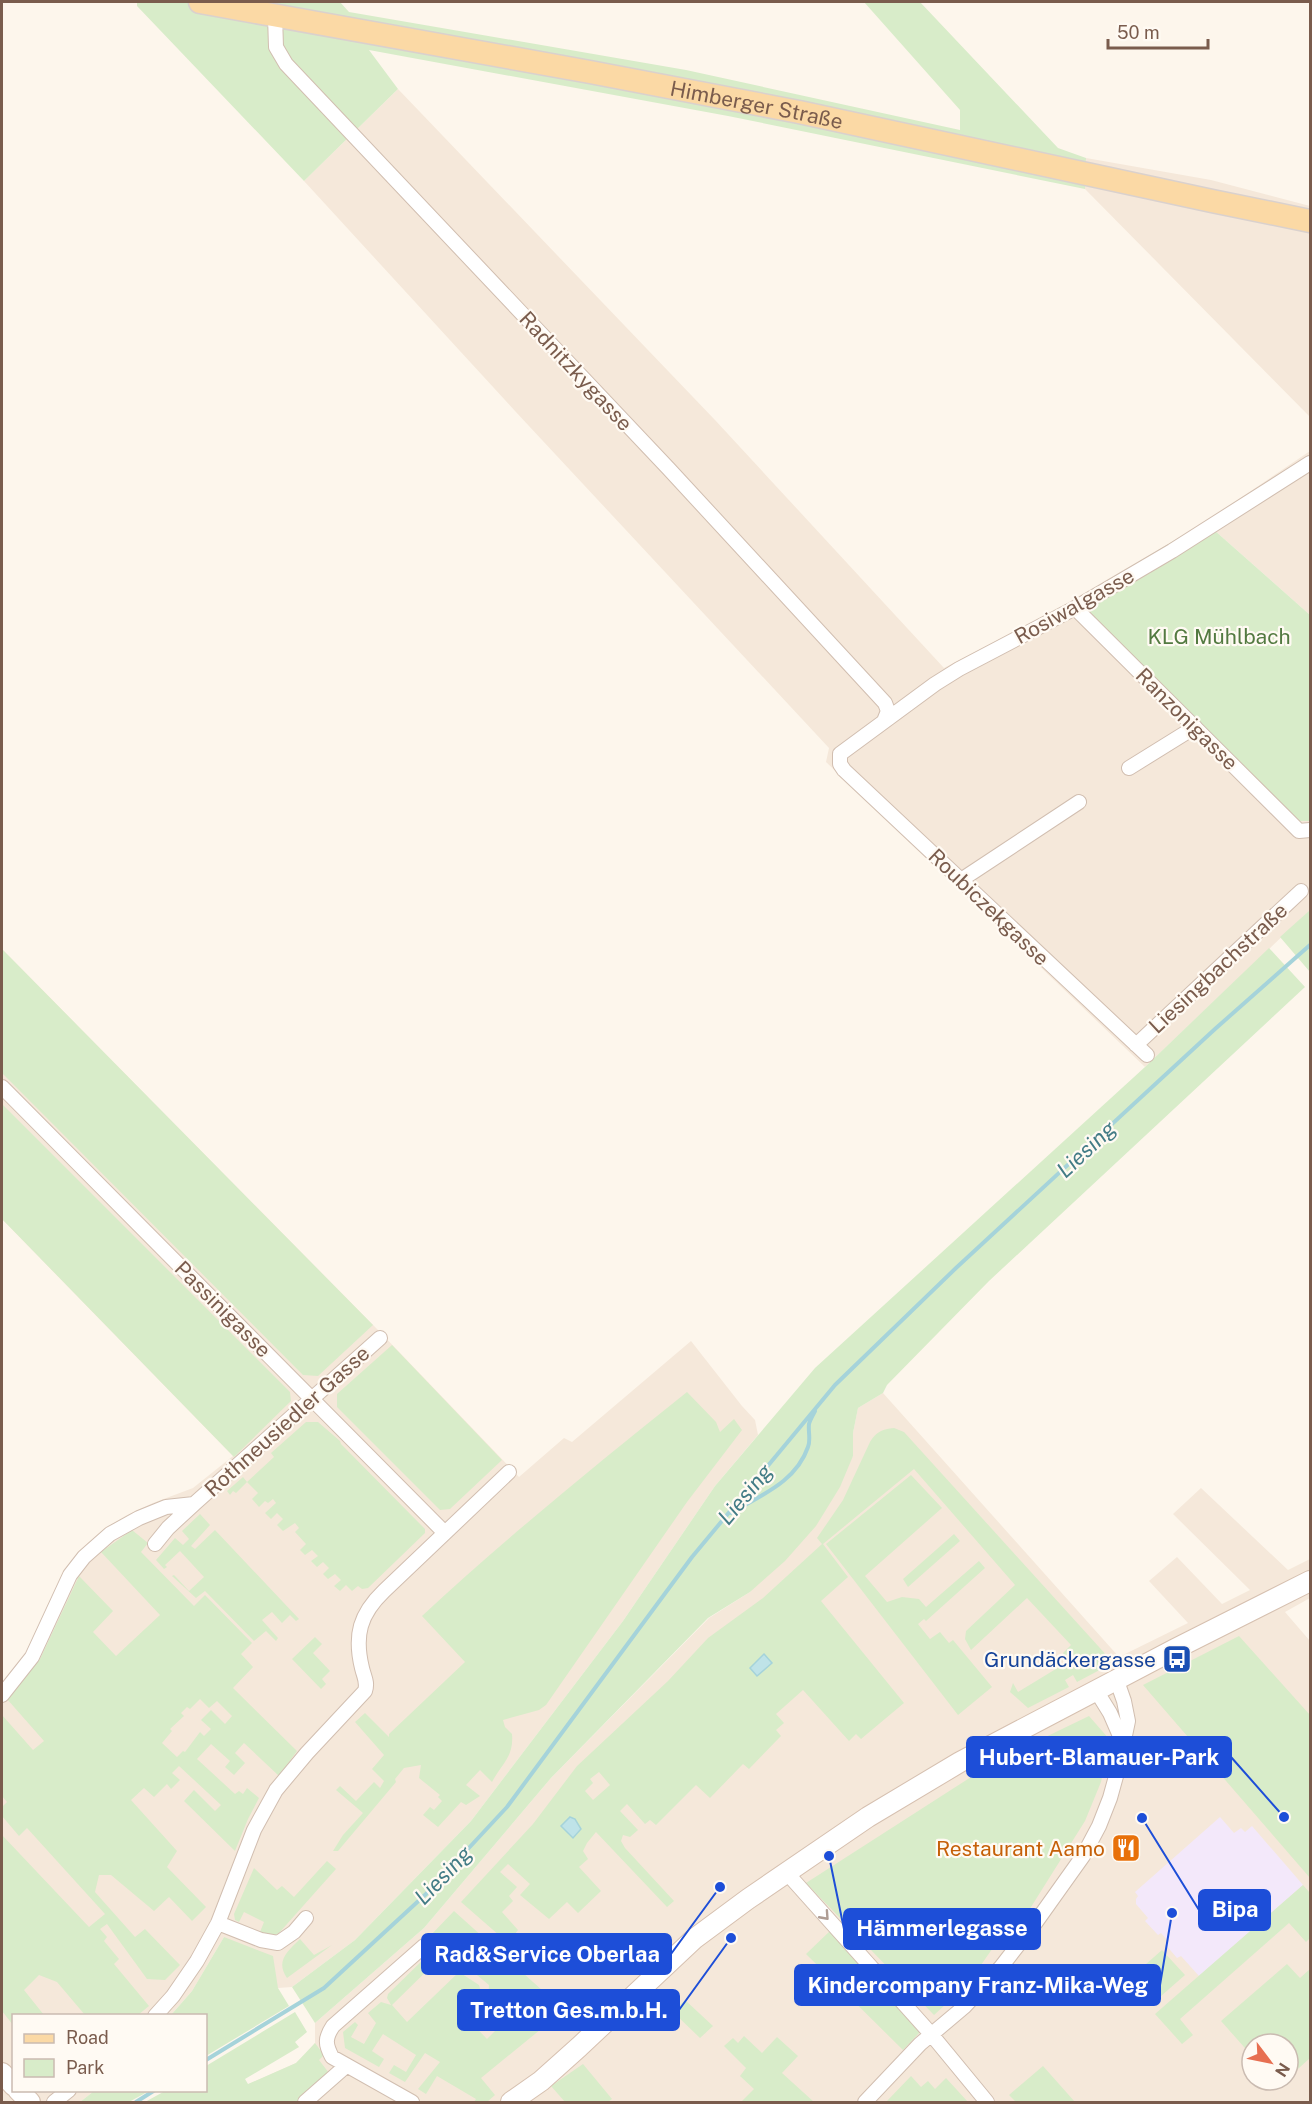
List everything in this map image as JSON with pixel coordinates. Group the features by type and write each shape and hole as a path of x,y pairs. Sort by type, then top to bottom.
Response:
{"main road":[{"name":"Himberger Straße","path":"200,2 799,112 1311,221"},
{"path":"511,2103 541,2081 579,2047 694,1939 786,1872 901,1796 960,1762 1175,1649 1311,1581"},
{"path":"19,2092 30,2103"}],"street":[{"name":"Radnitzkygasse","path":"275,16 276,47 286,64 668,468 885,703 888,711 884,722"},
{"name":"Rosiwalgasse","path":"840,754 959,669 1075,608 1172,551 1311,463"},
{"name":"Ranzonigasse","path":"1075,608 1195,727 1305,831"},
{"path":"1129,768 1195,727"},
{"name":"Roubiczekgasse","path":"840,754 840,764 844,770 1147,1055"},
{"path":"961,880 1079,802"},
{"name":"Liesingbachstraße","path":"1136,1045 1301,891"},
{"name":"Passinigasse","path":"2,1087 444,1532"},
{"name":"Rothneusiedler Gasse","path":"2,1695 32,1657 70,1575 84,1557 110,1534 140,1518 166,1507 194,1504 380,1338"},
{"path":"157,2014 174,1996 218,1923 254,1830 270,1799 307,1753 365,1691 366,1681 358,1639 360,1624 368,1608 444,1532 509,1472"},
{"path":"155,1544 168,1528 194,1504"},
{"path":"865,2103 931,2034 964,2007 1001,1967 1083,1856 1099,1826 1110,1798 1123,1743 1127,1718 1117,1681"},
{"path":"1097,1692 1110,1713 1123,1743"},
{"path":"786,1872 931,2034 987,2103"},
{"path":"218,1923 261,1940 278,1943 294,1932 306,1918"},
{"path":"412,2103 332,2057 326,2044 327,2035 333,2026 424,1946"},
{"path":"305,2103 346,2066"},
{"path":"54,2103 68,2092"}],"shaded area":[{"path":"398,89 715,420 944,668 1077,599 1299,821 1310,821 1310,910 1145,1067 826,762 829,748 304,181"},
{"path":"1086,158 1211,180 1310,206 1310,417 1085,189"},
{"path":"1310,451 1310,615 1205,522"},
{"path":"2,949 378,1330 519,1477 564,1438 572,1442 691,1341 755,1420 758,1435 715,1486 623,1621 471,1821 355,1940 292,1987 278,1988 224,1937 192,1991 172,2014 12,2014 12,2092 93,2092 80,2102 2,2102 2,1686 23,1661 70,1564 87,1544 103,1530 127,1515 193,1488 233,1456 2,1219"},
{"path":"883,1393 1119,1657 1188,1623 1149,1581 1177,1557 1222,1604 1250,1590 1173,1514 1201,1488 1288,1570 1310,1559 1310,1598 1285,1612 1310,1641 1310,2102 258,2102 247,2085 296,2063 304,2056 315,2043 315,2023 424,1928 551,1778 709,1618 750,1592 853,1456 853,1433 858,1408"},
{"path":"1220,1817 1234,1833 1241,1828 1245,1832 1252,1826 1303,1885 1199,1976 1181,1956 1177,1958 1165,1944 1168,1941 1161,1933 1158,1935 1145,1921 1148,1918 1136,1904 1138,1896 1135,1892"}],"green space":[{"path":"137,2 340,2 349,12 686,70 960,130 960,110 864,2 920,2 1058,148 1086,158 1085,189 728,116 369,50 398,89 304,181 137,6"},
{"name":"KLG Mühlbach","path":"1205,522 1310,615 1310,821 1299,821 1084,611 1077,599"},
{"path":"1310,910 1310,972 1280,937"},
{"path":"1269,948 1305,987 989,1281 887,1385 883,1393 858,1408 853,1433 853,1456 840,1487 816,1526 785,1561 750,1592 708,1618 551,1778 424,1928 315,2023 292,1987 355,1940 471,1821 623,1621 715,1486 815,1368 1145,1067"},
{"path":"2,949 373,1325 318,1376 303,1375 2,1073"},
{"path":"2,1104 290,1392 291,1401 234,1457 2,1219"},
{"path":"392,1345 502,1460 450,1509 440,1510 337,1407 337,1394"},
{"path":"687,1392 716,1422 720,1432 734,1419 742,1430 687,1502 546,1705 539,1710 503,1720 505,1727 512,1734 511,1749 492,1782 480,1770 466,1785 480,1796 466,1805 461,1802 438,1827 423,1815 430,1807 434,1810 442,1801 438,1797 440,1795 419,1778 421,1765 404,1768 395,1779 396,1782 338,1851 333,1851 343,1835 363,1813 336,1790 340,1786 356,1801 374,1782 380,1788 384,1781 372,1769 384,1755 355,1722 365,1713 389,1737 389,1734 465,1662 422,1616 519,1529"},
{"path":"306,1422 318,1422 340,1441 425,1529 425,1533 368,1588 362,1589 358,1586 352,1591 346,1585 340,1591 334,1586 341,1580 335,1574 328,1579 323,1574 329,1568 323,1562 317,1567 311,1561 318,1556 312,1550 305,1555 300,1550 306,1544 295,1532 299,1528 295,1523 283,1531 277,1525 283,1519 277,1513 271,1519 265,1513 276,1503 273,1499 268,1503 265,1501 259,1507 252,1499 258,1493 247,1482 274,1457 271,1453"},
{"path":"894,1428 904,1432 1109,1658 1111,1664 1077,1682 1073,1675 1065,1680 1069,1687 1028,1708 1010,1692 1013,1683 1018,1692 1069,1661 1063,1653 1071,1645 1027,1598 971,1650 965,1639 966,1631 1015,1585 914,1469 823,1544 848,1577 821,1601 904,1703 861,1739 856,1734 849,1741 803,1690 776,1714 784,1723 776,1730 781,1736 749,1769 743,1764 710,1798 696,1785 656,1825 650,1820 645,1824 627,1804 620,1811 638,1830 630,1837 623,1835 621,1841 674,1901 667,1907 596,1832 583,1851 588,1859 579,1867 601,1891 578,1913 567,1902 549,1919 520,1895 530,1884 508,1864 500,1872 517,1887 509,1896 513,1901 502,1912 518,1930 508,1943 461,1902 533,1824 577,1766 668,1681 708,1638 763,1598 822,1544 817,1538 843,1500 870,1442 877,1433","holes":["599,1772 610,1785 593,1800 585,1791 593,1783 590,1779"]},
{"path":"911,1475 942,1508 865,1576 887,1602 902,1597 919,1599 926,1607 979,1561 985,1568 926,1621 924,1619 918,1624 930,1639 940,1632 949,1643 953,1640 992,1687 958,1715 826,1544"},
{"path":"243,1477 247,1482 236,1493 233,1491 230,1495 227,1491"},
{"path":"200,1514 210,1525 191,1546 195,1549 215,1530 299,1619 296,1621 290,1615 282,1623 272,1612 262,1620 278,1638 276,1641 266,1631 254,1641 205,1591 196,1598 172,1576 174,1575 189,1591 204,1577 180,1551 165,1565 167,1567 164,1569 156,1560 175,1538 183,1545 189,1539 182,1531"},
{"path":"132,1530 148,1543 141,1552 194,1606 205,1595 252,1643 241,1654 253,1667 233,1688 297,1751 279,1776 244,1743 235,1753 245,1763 234,1775 225,1767 230,1761 211,1744 197,1759 235,1794 239,1791 243,1794 247,1788 259,1798 235,1851 184,1801 194,1790 215,1811 221,1805 179,1766 172,1773 180,1780 171,1789 167,1784 154,1797 144,1788 131,1800 177,1851 167,1867 206,1907 192,1921 169,1897 154,1911 111,1875 99,1875 95,1892 135,1937 145,1929 180,1965 165,1980 147,1979 107,1924 100,1929 107,1937 104,1941 119,1959 114,1964 149,2006 139,2014 84,2014 57,1982 39,1975 24,1990 43,2014 12,2014 12,2024 2,2011 2,1835 89,1927 105,1914 27,1828 19,1836 2,1816 2,1807 7,1802 2,1796 2,1715 33,1750 44,1741 7,1699 40,1659 79,1576 113,1611 93,1632 116,1656 160,1615 101,1552","holes":["200,1699 209,1708 217,1701 232,1716 225,1724 211,1710 201,1720 211,1729 204,1736 200,1732 185,1752 183,1751 177,1757 162,1743 172,1731 170,1729 184,1716 181,1713 187,1707 190,1709"]},
{"path":"954,1534 960,1541 908,1587 903,1579"},
{"path":"1239,1636 1310,1715 1310,1878 1143,1685"},
{"path":"315,1637 322,1644 313,1653 330,1671 322,1679 326,1684 321,1689 292,1659"},
{"path":"1089,1716 1110,1740 1101,1782 1085,1821 1026,1915 1020,1916 1004,1932 967,1985 934,2015 806,1883 996,1761"},
{"path":"327,1861 336,1869 279,1933 273,1936 260,1932 264,1922 244,1912 239,1922 235,1920 234,1914 254,1868 277,1890 282,1886 294,1897"},
{"path":"1303,1885 1310,1893 1310,1938 1306,1942 1289,1923 1180,2019 1193,2035 1182,2044 1155,2014"},
{"path":"454,1911 563,2009 481,2078 495,2095 487,2102 474,2102 476,2099 437,2076 426,2094 418,2089 440,2062 425,2053 405,2082 389,2073 394,2065 406,2072 416,2055 383,2034 372,2051 384,2059 379,2067 345,2048 343,2032 355,2022 358,2025 351,2037 364,2044 376,2023 368,2013 381,2002 391,2005 387,1998 388,1994 432,1951 443,1955 392,2005 407,2022 459,1972 479,1985 481,1992 459,2010 487,2039 503,2023 501,2011 488,1998 489,1985 430,1936"},
{"path":"831,1930 920,2032 903,2050 806,1954"},
{"path":"224,1937 273,1956 278,1988 289,2006 207,2055 207,2014 172,2014 192,1991"},
{"path":"300,1939 314,1955 332,1945 287,1978 282,1966 284,1957"},
{"path":"1162,1950 1185,1975 1152,2004 1129,1979"},
{"path":"1287,1964 1300,1978 1310,1969 1310,2058 1300,2067 1300,2032 1240,2032 1240,2042 1221,2021"},
{"path":"685,2000 713,2026 700,2038 673,2012"},
{"path":"295,2012 307,2032 295,2042 299,2047 245,2079 248,2084 296,2063 315,2043 324,2055 319,2060 329,2073 296,2102 145,2102 163,2092 207,2092 207,2065"},
{"path":"744,2036 762,2053 777,2037 798,2056 782,2073 814,2102 741,2102 754,2089 740,2076 746,2068 724,2046 733,2038 738,2043"},
{"path":"583,2064 612,2099 608,2102 565,2102 551,2086"},
{"path":"1043,2066 1075,2102 1016,2102 1009,2095"},
{"path":"911,2076 921,2087 928,2081 935,2089 946,2078 968,2102 888,2102"},
{"path":"93,2092 147,2092 129,2102 80,2102"}],"water":[{"path":"764,1654 772,1663 757,1676 750,1668"},
{"path":"570,1817 575,1819 581,1829 573,1838 561,1826"}],"waterway":[{"name":"Liesing","path":"207,2059 324,1988 426,1894 507,1807 692,1557 835,1385 956,1268 1215,1029 1310,945"},
{"path":"731,1513 776,1486 795,1470 808,1447 809,1424 815,1411"},
{"name":"Liesing","path":"136,2102 152,2092"}],"place":[{"name":"Grundäckergasse","path":"1177,1659"},
{"name":"Hubert-Blamauer-Park","path":"1284,1817"},
{"name":"Bipa","path":"1142,1818"},
{"name":"Restaurant Aamo","path":"1126,1848"},
{"name":"Hämmerlegasse","path":"829,1856"},
{"name":"Rad&Service Oberlaa","path":"720,1887"},
{"name":"Kindercompany Franz-Mika-Weg","path":"1172,1913"},
{"name":"Tretton Ges.m.b.H.","path":"731,1938"}]}
